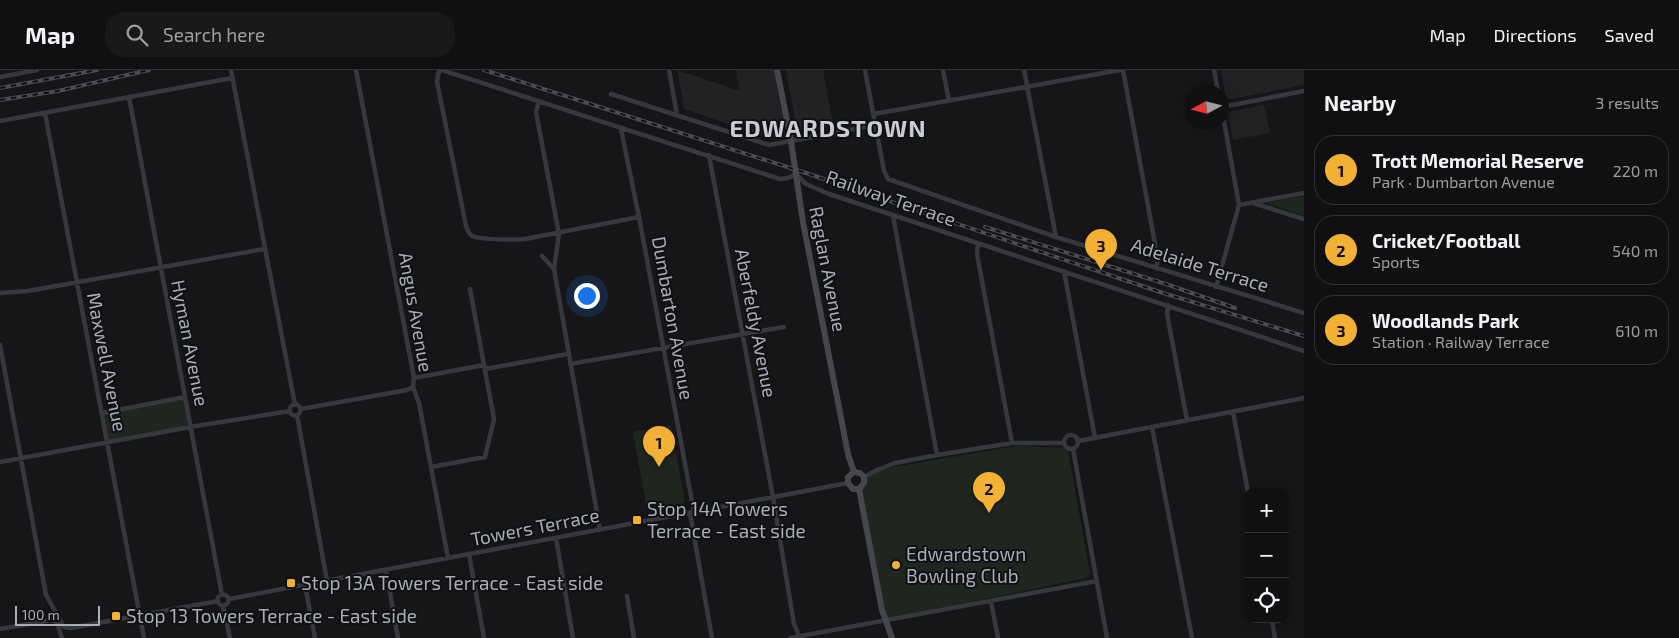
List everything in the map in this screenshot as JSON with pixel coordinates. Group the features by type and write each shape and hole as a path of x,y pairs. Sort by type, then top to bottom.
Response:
{"street":[{"path":"0,77 37,70"},
{"path":"231,70 295,405"},
{"name":"Angus Avenue","path":"356,70 414,378 413,387 418,403 448,558"},
{"path":"639,218 559,234 510,240 473,236 468,232 466,226 437,82 441,70 780,179 796,174"},
{"path":"669,70 677,115"},
{"name":"Raglan Avenue","path":"777,70 791,141 803,222 848,454 854,472"},
{"path":"611,94 770,145 876,125 865,70"},
{"path":"943,70 949,101"},
{"path":"1024,70 1056,237"},
{"path":"874,114 1121,70 1158,260 1156,268"},
{"path":"1214,70 1217,85"},
{"path":"0,121 232,78"},
{"path":"1229,107 1304,91"},
{"name":"Hyman Avenue","path":"129,97 222,595"},
{"path":"539,101 536,112 559,234 554,269 600,530"},
{"name":"Maxwell Avenue","path":"45,113 144,638"},
{"name":"Adelaide Terrace","path":"876,125 884,171 888,179 1056,237 1304,313"},
{"name":"Dumbarton Avenue","path":"621,129 663,347 712,638"},
{"path":"1216,287 1239,205 1226,130"},
{"name":"Aberfeldy Avenue","path":"709,155 773,497 794,624 800,637"},
{"name":"Railway Terrace","path":"796,174 806,184 893,216 1304,350"},
{"path":"1239,205 1304,193"},
{"path":"1252,202 1304,219"},
{"path":"893,216 937,455"},
{"path":"978,243 977,254 1012,443"},
{"path":"0,293 28,291 264,249"},
{"path":"542,256 554,269"},
{"path":"1064,271 1095,438"},
{"path":"431,467 485,457 494,418 470,289"},
{"path":"1168,305 1168,316 1187,420"},
{"path":"570,364 784,327"},
{"path":"0,345 46,595 64,627"},
{"path":"414,378 568,354"},
{"path":"295,405 301,409 407,390 413,387"},
{"path":"102,414 185,397"},
{"path":"1078,441 1304,398"},
{"path":"290,411 291,407 295,405"},
{"path":"301,409 297,415 327,581"},
{"path":"0,462 190,427 290,411"},
{"path":"290,411 293,415 297,415"},
{"path":"1233,412 1247,488"},
{"path":"1152,427 1192,638"},
{"path":"1070,434 1076,436 1078,441 1077,446 1073,449 1067,448 1064,443 1065,438 1070,434"},
{"path":"864,477 895,463 937,455 1012,443 1064,443"},
{"path":"1073,449 1107,638"},
{"path":"854,472 860,473 864,477 864,484 859,489 853,489 848,484 848,477 854,472"},
{"name":"Towers Terrace","path":"229,599 848,484"},
{"path":"859,489 882,610 892,638"},
{"path":"556,538 573,638"},
{"path":"469,554 484,638"},
{"path":"386,570 398,638"},
{"path":"790,638 1097,580"},
{"path":"305,585 315,638"},
{"path":"0,629 51,620 64,627 71,628 218,601 222,595 226,595 229,599 228,603 224,606"},
{"path":"627,596 634,638"},
{"path":"218,601 224,606 230,638"},
{"path":"991,601 998,638"},
{"path":"56,622 62,638"},
{"path":"1273,623 1275,638"}],"shaded area":[{"path":"677,70 737,90 739,89 736,70 774,70 786,137 773,139 684,109"},
{"path":"786,70 823,70 834,129 798,136"},
{"path":"1221,70 1304,70 1304,85 1229,99 1229,85 1224,85"},
{"path":"1264,105 1270,133 1233,140 1229,112"},
{"path":"1304,196 1304,216 1265,203"},
{"path":"186,397 191,427 107,442 102,414"},
{"path":"671,425 685,503 647,510 633,432"},
{"path":"1016,446 1065,448 1068,451 1090,573 1086,578 886,620 861,490 866,479 877,471 893,467"}],"railway":[{"path":"0,88 97,70"},
{"path":"0,100 58,91 149,70"},
{"path":"484,70 809,174 1163,293 1304,336"},
{"path":"985,227 1166,284 1235,308"}],"place":[{"name":"Woodlands Park","path":"1101,270"},
{"name":"Trott Memorial Reserve","path":"659,467"},
{"name":"Cricket/Football","path":"989,513"},
{"name":"Stop 14A Towers Terrace - East side","path":"637,520"},
{"name":"Edwardstown Bowling Club","path":"896,565"},
{"name":"Stop 13A Towers Terrace - East side","path":"291,583"},
{"name":"Stop 13 Towers Terrace - East side","path":"116,616"}],"district":[{"name":"EDWARDSTOWN","path":"828,129"}]}
